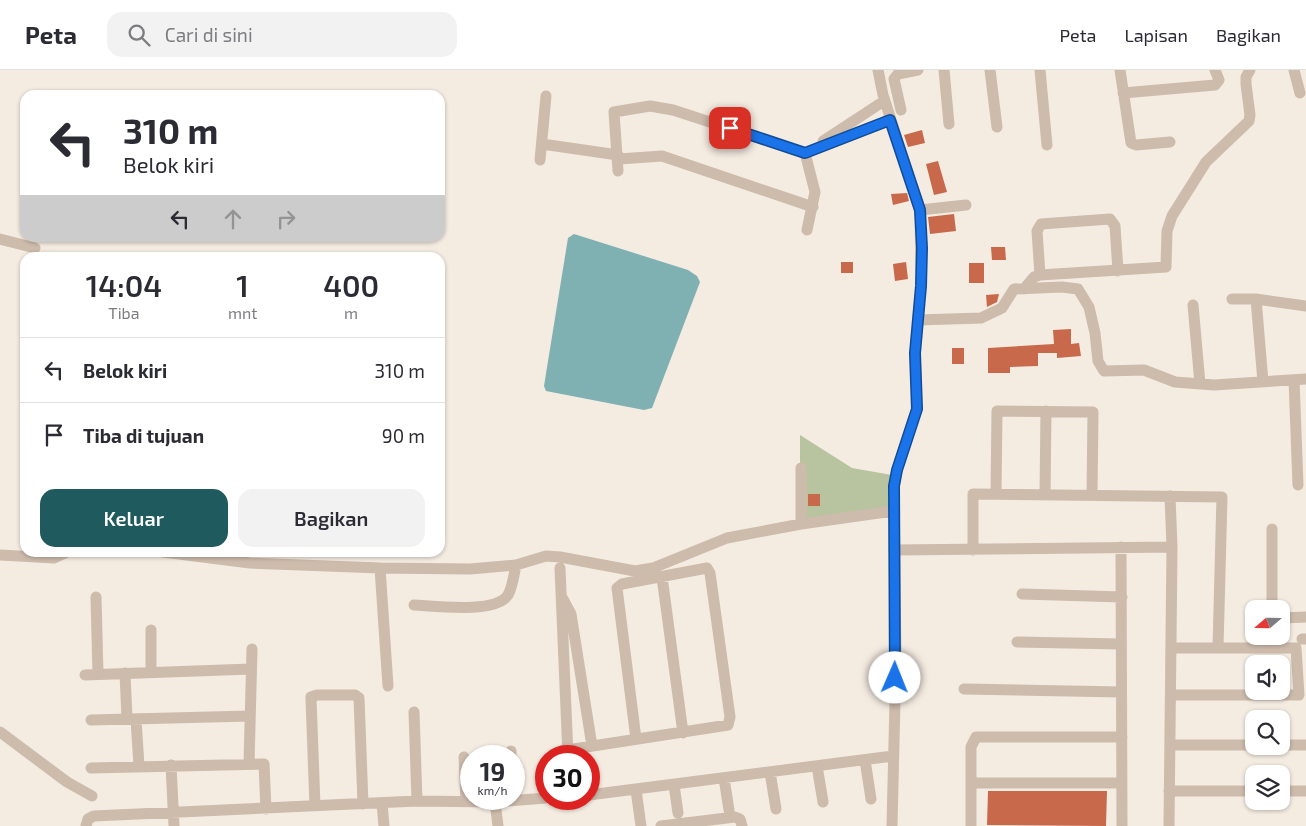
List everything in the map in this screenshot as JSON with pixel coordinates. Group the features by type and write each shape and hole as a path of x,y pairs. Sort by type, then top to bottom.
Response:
{"street":[{"path":"878,70 884,101 920,210 921,286 915,353 917,409 897,470 893,511 896,659 892,826"},
{"path":"901,110 894,79 898,74 918,70"},
{"path":"944,70 949,124"},
{"path":"990,70 997,127"},
{"path":"1040,70 1047,145"},
{"path":"1120,70 1131,143 1136,145 1170,142"},
{"path":"1123,93 1215,85 1219,80 1215,70"},
{"path":"1024,288 1034,277 1040,275 1163,269 1168,266 1167,231 1172,216 1206,162 1249,121 1246,77 1250,70"},
{"path":"1294,70 1300,93"},
{"path":"540,160 546,96"},
{"path":"805,153 884,101"},
{"path":"618,171 619,157 614,112 650,106 673,110 805,153 890,120"},
{"path":"542,144 619,157 662,156 813,207"},
{"path":"805,153 815,192 807,230"},
{"path":"920,210 966,205"},
{"path":"1040,275 1037,231 1041,224 1110,219 1115,226 1118,271"},
{"path":"0,239 35,248"},
{"path":"918,320 981,318 1002,308 1014,289 1062,287 1078,289 1089,307 1095,333 1098,361 1104,371 1144,370 1175,382 1200,384 1306,379"},
{"path":"1232,299 1256,299 1306,306"},
{"path":"1256,299 1263,382"},
{"path":"1193,305 1200,384"},
{"path":"1294,380 1298,485"},
{"path":"996,494 997,411 1046,411 1093,412 1092,495"},
{"path":"1045,494 1046,411"},
{"path":"800,468 801,524"},
{"path":"973,550 973,494 1222,497 1218,647"},
{"path":"1169,826 1172,648 1170,496"},
{"path":"203,557 250,563 470,569 516,565 546,556 635,571 653,568 727,538 801,524 893,511"},
{"path":"1272,529 1272,600"},
{"path":"1121,547 1122,826"},
{"path":"894,550 1172,548"},
{"path":"0,554 20,555"},
{"path":"40,557 56,557"},
{"path":"414,605 467,607 501,602 508,594 516,565"},
{"path":"598,745 728,725 730,717 710,573 707,568 702,567 622,584 617,588 636,739"},
{"path":"380,568 388,686"},
{"path":"560,568 567,745"},
{"path":"662,577 683,733"},
{"path":"560,594 571,614 592,745"},
{"path":"1022,594 1122,597"},
{"path":"96,597 98,674"},
{"path":"1290,618 1306,617"},
{"path":"151,630 151,672"},
{"path":"1017,642 1122,644"},
{"path":"1171,695 1299,695 1296,648 1172,648"},
{"path":"249,764 252,649"},
{"path":"84,675 251,669"},
{"path":"124,673 139,766"},
{"path":"964,690 1121,692"},
{"path":"315,806 311,697 317,695 355,695 359,698 363,804"},
{"path":"414,712 417,801"},
{"path":"91,720 250,716"},
{"path":"0,732 67,782 92,796"},
{"path":"971,826 971,747 976,737 1122,737"},
{"path":"1290,745 1305,744"},
{"path":"1170,745 1245,745"},
{"path":"600,794 893,756"},
{"path":"865,760 871,799"},
{"path":"91,768 265,764 266,809"},
{"path":"171,765 174,826"},
{"path":"817,766 823,802"},
{"path":"770,772 776,809"},
{"path":"724,778 729,810"},
{"path":"971,783 1122,783"},
{"path":"674,785 678,813"},
{"path":"636,790 641,826"},
{"path":"1169,791 1245,791"},
{"path":"1290,791 1306,791"},
{"path":"86,826 88,819 94,816 173,814 417,801 460,801"},
{"path":"382,803 384,826"},
{"path":"496,810 498,826"},
{"path":"661,826 735,817 740,819 742,826"}],"green space":[{"path":"800,435 852,468 892,475 891,514 800,527"}],"water":[{"path":"574,234 688,270 697,276 700,282 652,408 644,410 546,391 544,386 568,238"}],"building":[{"path":"922,130 925,143 908,147 904,135"},
{"path":"938,161 947,192 934,195 926,164"},
{"path":"907,193 909,201 893,205 891,194"},
{"path":"954,214 956,231 930,234 928,217"},
{"path":"991,247 1005,247 1006,260 992,260"},
{"path":"841,262 853,262 853,273 841,273"},
{"path":"906,262 908,279 895,281 893,264"},
{"path":"969,263 984,263 984,283 969,283"},
{"path":"999,294 997,302 987,307 986,295"},
{"path":"1071,329 1071,344 1079,343 1081,356 1057,358 1057,353 1038,353 1038,366 1010,367 1010,373 988,373 988,348 1054,344 1053,330"},
{"path":"952,348 964,348 964,364 952,364"},
{"path":"808,494 820,494 820,506 808,506"},
{"path":"988,791 1107,791 1106,826 987,825"}],"route":[{"path":"730,128 805,153 890,120 920,210 921,286 915,353 917,409 897,470 894,486 895,678"}]}
